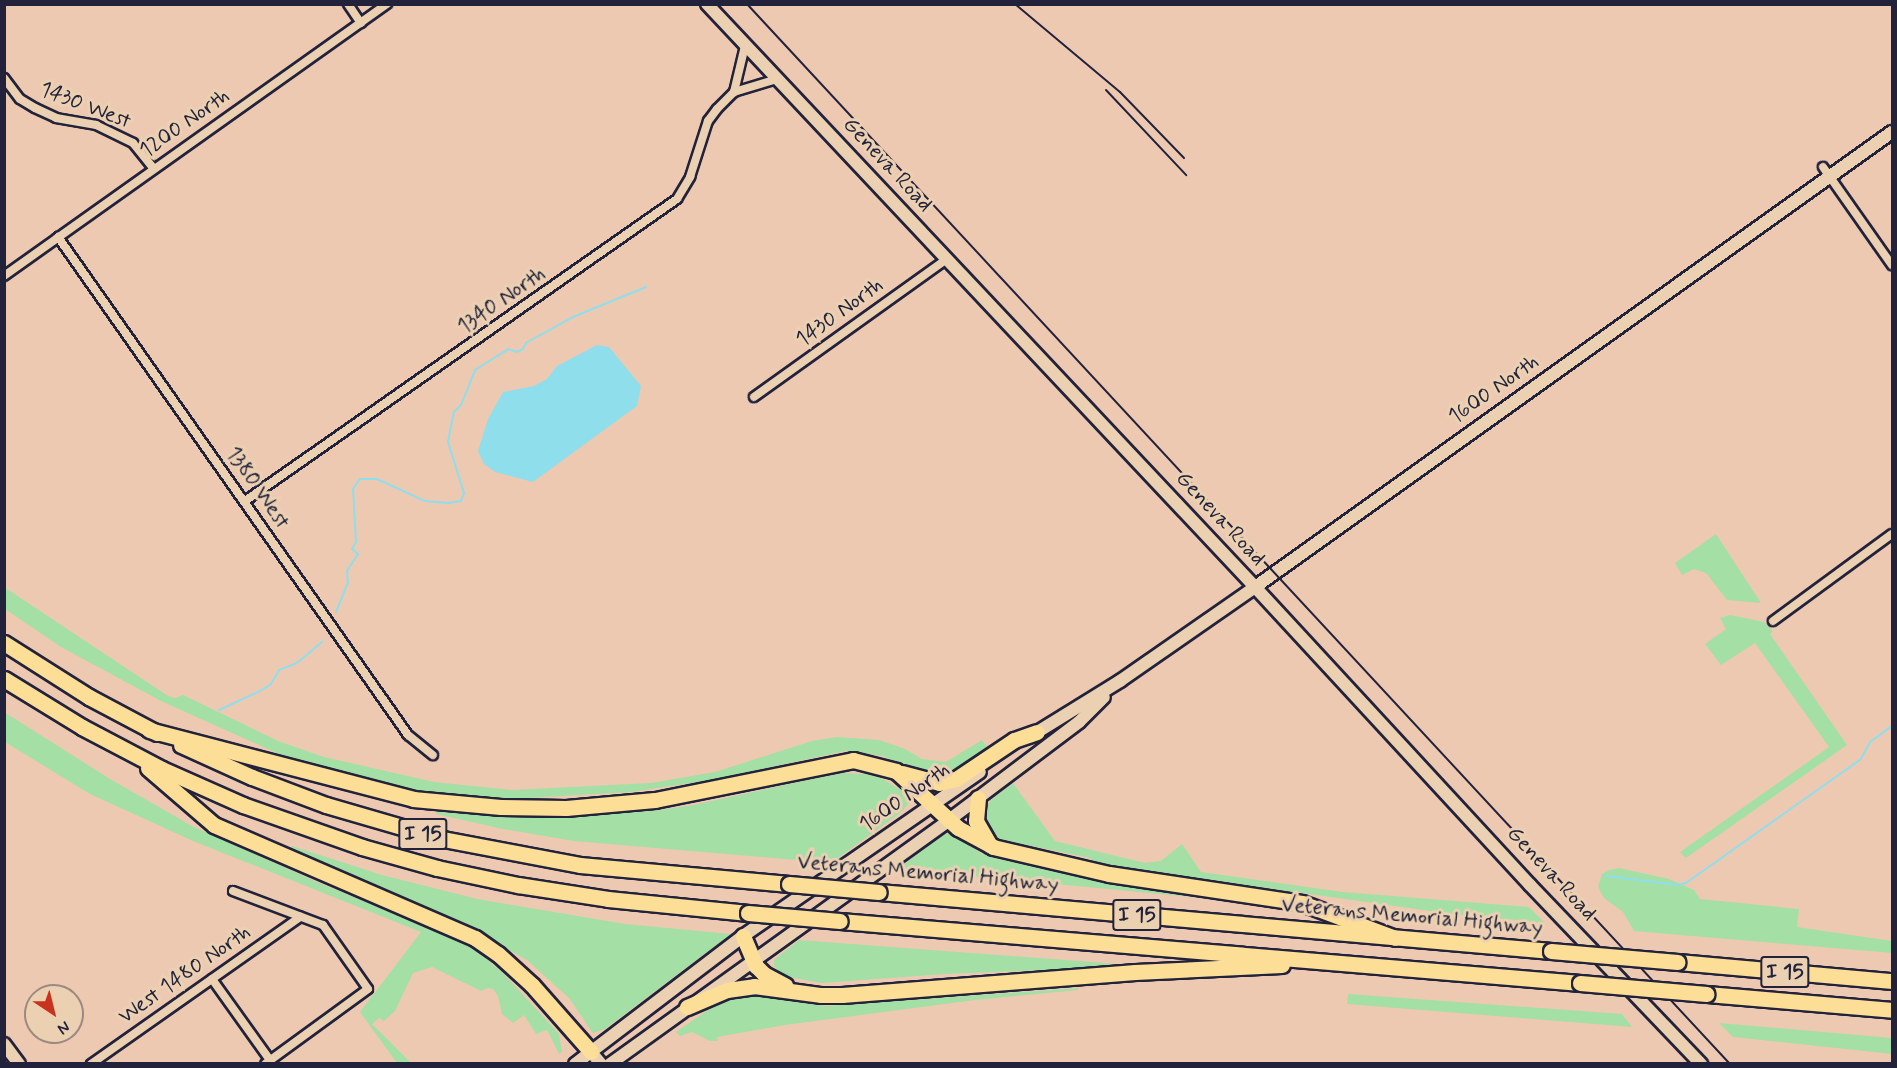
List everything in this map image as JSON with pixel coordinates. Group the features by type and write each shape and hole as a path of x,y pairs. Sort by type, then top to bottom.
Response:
{"highway":[{"name":"Veterans Memorial Highway","path":"4,644 80,692 149,730 203,756 284,790 378,822 442,839 580,865 1893,981"},
{"name":"I 15","path":"4,679 133,754 216,794 292,824 362,848 437,868 582,896 748,913 1893,1010"},
{"path":"149,730 413,799 501,807 567,808 655,800 853,760 939,783 956,779 1014,740 1037,732"},
{"path":"133,754 213,825 476,938 507,961 532,985 596,1058"},
{"path":"896,771 968,835 993,847 1108,874 1302,903 1395,938"},
{"path":"978,798 976,821 985,840 993,847"},
{"path":"743,936 753,959 764,974 802,992"},
{"path":"687,1007 741,987 760,986 842,995 1135,972 1342,962"}],"main road":[{"name":"Geneva Road","path":"707,4 1255,587 1530,885 1701,1064"},
{"name":"1600 North","path":"575,1064 596,1058 743,936 1037,732 1120,681 1255,587 1826,172 1893,132"},
{"name":"1600 North","path":"610,1064 949,820 1079,722 1120,681"},
{"path":"4,1044 19,1064"}],"street":[{"path":"348,4 361,23"},
{"name":"1200 North","path":"4,276 387,4"},
{"path":"734,92 745,46"},
{"name":"1430 West","path":"4,78 20,99 34,108 56,118 96,125 133,143 153,168"},
{"path":"734,92 777,79"},
{"name":"1340 North","path":"245,501 677,199 690,177 708,121 734,92"},
{"path":"1826,172 1893,265"},
{"name":"1380 West","path":"58,237 408,735 433,754"},
{"name":"1430 North","path":"754,397 947,259"},
{"path":"1773,621 1893,534"},
{"path":"212,979 267,1062 368,989 323,925 233,891"},
{"name":"West 1480 North","path":"91,1064 300,916"}],"green space":[{"path":"1716,534 1761,603 1727,600 1706,573 1694,569 1682,575 1675,563"},
{"path":"4,587 168,696 175,698 183,695 278,741 324,757 434,782 512,790 651,783 715,772 812,741 837,737 879,740 905,749 922,759 946,762 982,740 988,748 957,770 935,770 927,777 883,756 845,751 711,780 631,792 510,799 421,792 281,755 161,701 61,647 5,609"},
{"path":"1730,615 1764,622 1773,631 1770,634 1847,745 1686,858 1680,852 1829,747 1755,643 1721,665 1705,644 1726,629 1720,618"},
{"path":"4,712 110,779 192,826 317,882 426,927 428,924 474,948 504,974 559,1034 562,1052 559,1054 547,1030 536,1034 524,1015 513,1023 502,1014 498,996 493,989 488,988 481,991 432,967 413,973 395,1011 384,1021 379,1018 372,1024 410,1062 397,1063 360,1012 421,932 193,841 90,794 5,742"},
{"path":"841,773 866,774 881,778 901,790 909,803 900,813 831,863 574,841 503,829 436,814 438,809 535,817 653,811 693,805"},
{"path":"1013,783 1055,841 1145,863 1161,861 1182,844 1201,872 1343,892 1529,907 1545,923 1445,913 1102,865 1094,863 1090,858 998,839 982,826 983,812 991,800"},
{"path":"952,833 982,854 1002,860 1192,894 1192,897 897,869 945,834"},
{"path":"292,846 382,875 477,899 625,924 731,934 605,1029 593,1033 569,998 527,960 455,920 289,852"},
{"path":"1619,868 1669,879 1694,890 1700,899 1799,909 1797,927 1892,941 1892,953 1634,931 1623,912 1604,898 1598,887 1602,874"},
{"path":"799,940 1106,963 1118,965 1118,967 945,974 822,983 783,976 774,966 774,960"},
{"path":"1078,988 1078,990 975,1000 785,1025 717,1037 718,1041 710,1041 692,1032 680,1036 676,1032 721,1001 750,994 750,992 789,1001 827,1006"},
{"path":"1348,994 1622,1014 1632,1027 1347,1004"},
{"path":"1719,1023 1892,1038 1892,1054 1733,1037"}],"water":[{"path":"597,345 609,347 641,386 637,406 533,482 495,472 484,464 478,451 488,419 503,392 534,386 547,379 557,366"}],"waterway":[{"path":"336,612 348,583 347,571 358,554 352,549 356,542 353,489 360,479 377,479 425,501 448,503 461,501 464,493 448,442 454,412 461,405 475,370 508,349 517,352 523,349 526,343 573,317 646,287"},
{"path":"219,710 271,684 279,670 297,663 322,642"},
{"path":"1606,876 1677,885 1686,883 1861,759 1870,742 1892,726"}],"railway":[{"path":"747,4 1730,1064"},
{"path":"1015,4 1120,92 1184,158"},
{"path":"1106,90 1186,175"}]}
